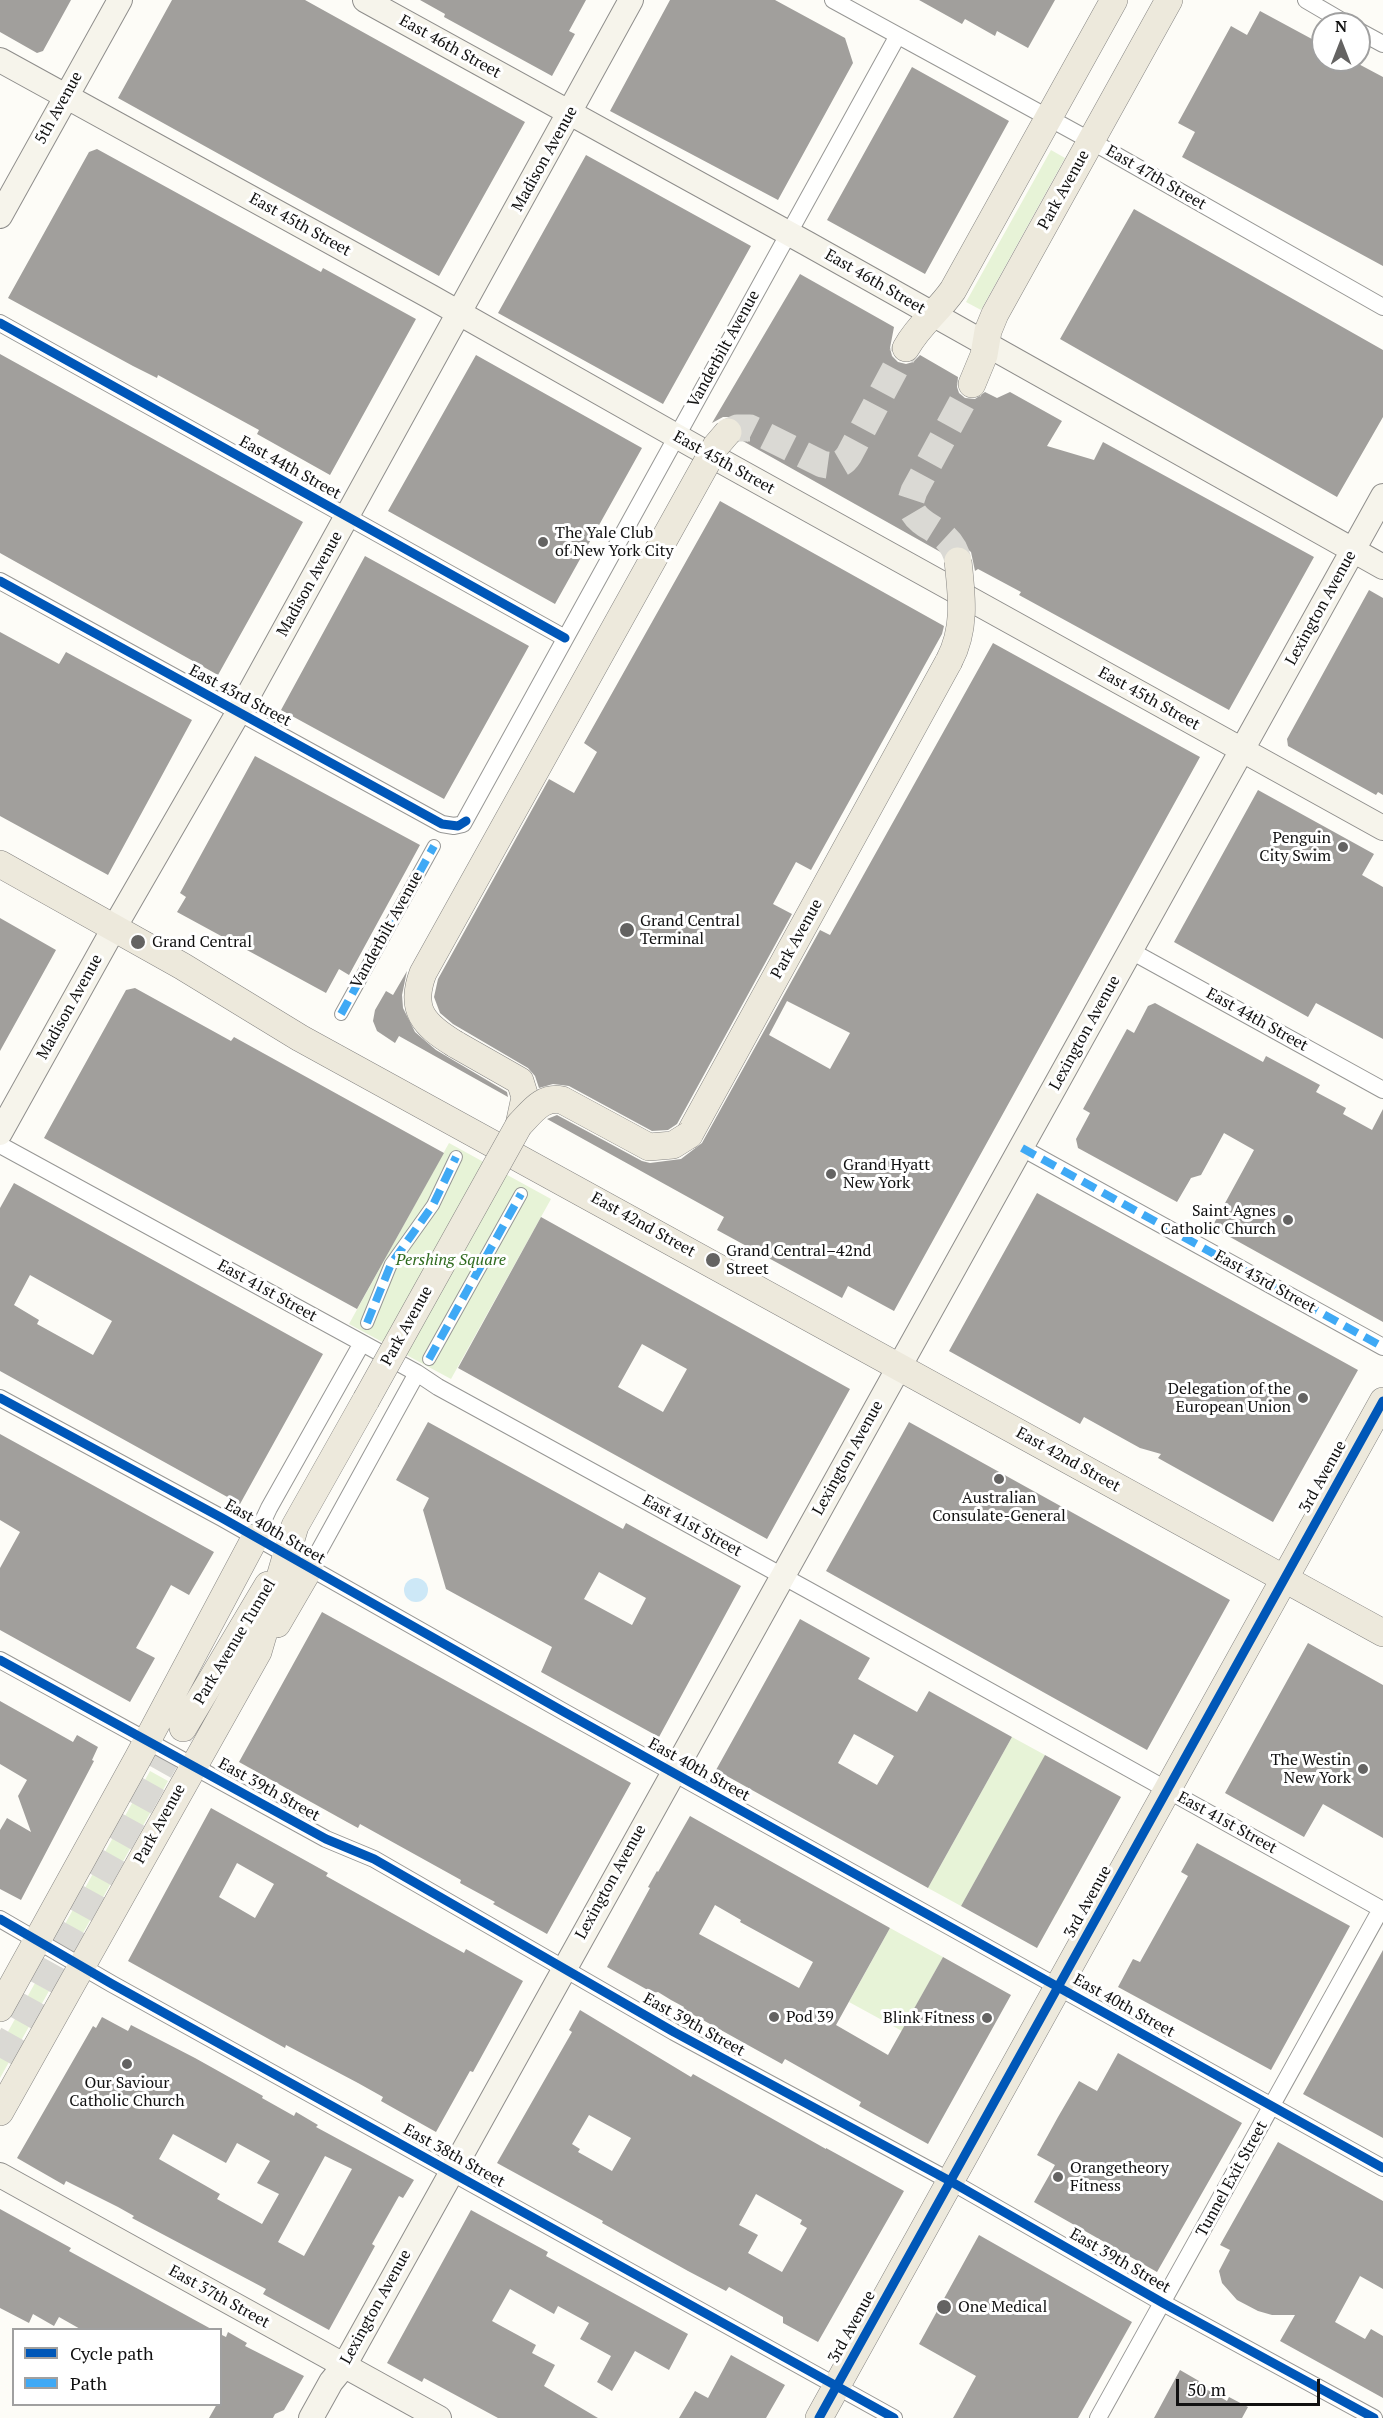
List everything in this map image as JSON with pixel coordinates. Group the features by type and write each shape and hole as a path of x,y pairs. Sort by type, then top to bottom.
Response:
{"main road":[{"name":"5th Avenue","path":"0,216 120,0"},
{"name":"East 46th Street","path":"365,0 788,233 1383,567"},
{"name":"Madison Avenue","path":"0,1133 114,928 238,713 632,0"},
{"path":"906,348 920,326 953,290 1114,0"},
{"name":"Park Avenue","path":"972,384 981,365 988,332 995,314 1169,0"},
{"name":"East 45th Street","path":"0,60 1383,828"},
{"name":"Park Avenue","path":"519,1125 525,1097 520,1081 434,1030 421,1015 418,1005 418,988 423,973 716,446 728,432"},
{"name":"Lexington Avenue","path":"311,2418 331,2382 344,2366 1383,496"},
{"name":"Park Avenue","path":"0,2112 258,1652 280,1552 519,1125 538,1105 555,1099 567,1102 649,1146 673,1145 689,1135 956,648 963,614 958,561"},
{"name":"East 42nd Street","path":"0,864 182,966 282,1027 1383,1633"},
{"name":"3rd Avenue","path":"819,2418 1383,1401"},
{"name":"Park Avenue","path":"0,2008 244,1563 280,1552"},
{"name":"Park Avenue Tunnel","path":"183,1728 280,1552"},
{"name":"East 37th Street","path":"0,2175 439,2418"}],"street":[{"name":"East 47th Street","path":"832,0 1091,141 1383,307"},
{"path":"1306,0 1326,12"},
{"name":"Vanderbilt Avenue","path":"466,821 897,37"},
{"name":"East 44th Street","path":"0,323 565,638"},
{"name":"East 43rd Street","path":"0,581 442,824 458,826 466,821"},
{"name":"Vanderbilt Avenue","path":"340,1014 434,846"},
{"name":"East 44th Street","path":"1131,951 1383,1090"},
{"name":"East 41st Street","path":"0,1145 417,1373 438,1387 1382,1909"},
{"name":"East 43rd Street","path":"1022,1148 1383,1347"},
{"path":"367,1323 391,1264 433,1205 456,1157"},
{"path":"429,1359 521,1194"},
{"name":"Park Avenue","path":"280,1552 269,1508 362,1343"},
{"name":"Park Avenue","path":"280,1552 417,1373"},
{"name":"East 40th Street","path":"0,1398 1383,2168"},
{"name":"East 39th Street","path":"0,1660 326,1839 374,1859 685,2038 950,2181 1163,2303 1374,2418"},
{"name":"Tunnel Exit Street","path":"1098,2418 1382,1909"},
{"name":"East 38th Street","path":"0,1919 894,2418"}],"green space":[{"path":"1051,150 1065,158 981,310 966,302"},
{"name":"Pershing Square","path":"449,1143 551,1199 451,1379 349,1324"},
{"path":"1012,1737 1045,1755 1008,1857 1069,1891 1056,1914 1027,1898 984,1865 961,1906 928,1888"},
{"path":"150,1771 168,1781 83,1933 65,1924"},
{"path":"890,1928 943,1957 902,2031 849,2002"},
{"path":"35,1983 49,1991 0,2078 0,2046"}],"water":[{"path":"416,1578 424,1582 428,1590 424,1598 416,1602 408,1598 404,1590 408,1582"}],"building":[{"path":"0,0 71,0 43,51 37,53 0,32"},
{"path":"172,0 305,0 525,122 439,276 118,98"},
{"path":"420,0 586,0 569,31 575,34 552,76 444,17 445,14"},
{"path":"670,0 775,0 845,38 853,63 778,200 610,111"},
{"path":"919,0 1055,0 1028,48 997,31 995,36 965,19 962,24"},
{"path":"1260,11 1311,39 1311,72 1371,71 1383,77 1383,266 1182,157 1195,132 1178,123 1231,26 1247,35"},
{"path":"912,67 1009,121 925,274 827,220"},
{"path":"97,149 321,272 323,268 416,319 330,475 257,434 259,430 158,375 157,378 133,366 8,298 89,152"},
{"path":"586,155 751,246 663,404 498,313"},
{"path":"1134,209 1383,350 1383,417 1337,497 1060,339"},
{"path":"800,274 894,327 890,348 892,356 898,362 906,364 913,362 920,355 958,377 959,393 965,398 975,399 985,392 997,398 1010,392 1062,421 1047,446 1094,460 1103,442 1314,557 1229,710 1019,595 1021,592 978,569 975,571 971,552 965,547 956,545 944,554 741,440 743,427 738,420 723,417 712,423"},
{"path":"0,354 303,522 218,675 0,553"},
{"path":"476,355 642,448 555,604 388,511"},
{"path":"720,501 944,626 942,634 811,870 796,862 773,904 792,914 677,1124 668,1130 652,1131 569,1086 553,1084 539,1088 535,1076 528,1068 453,1024 440,1013 434,997 438,979 549,779 574,793 597,752 584,743"},
{"path":"365,556 529,646 444,799 281,710"},
{"path":"1369,590 1383,598 1383,795 1378,792 1376,795 1288,746 1287,739"},
{"path":"0,632 59,664 66,652 192,720 108,875 0,816"},
{"path":"993,643 1200,757 894,1311 848,1286 842,1298 717,1230 724,1217 547,1119 557,1115 642,1161 650,1163 681,1159 702,1143 820,930 830,935","holes":["787,1001 850,1033 830,1069 769,1035"]},
{"path":"255,756 420,845 349,975 339,969 326,993 177,912 186,897 180,893"},
{"path":"1258,790 1374,854 1362,875 1383,887 1383,1039 1316,1003 1308,1017 1174,942"},
{"path":"0,918 56,950 0,1051"},
{"path":"407,971 402,995 403,1008 415,1032 436,1050 507,1092 508,1097 399,1036 395,1043 377,1031 373,1021 375,1010 386,991 393,995"},
{"path":"135,988 231,1041 234,1037 444,1153 357,1309 44,1138 126,990"},
{"path":"1155,1003 1263,1062 1266,1056 1320,1085 1316,1092 1346,1108 1343,1114 1372,1130 1383,1109 1383,1322 1212,1227 1254,1150 1224,1133 1201,1175 1191,1178 1177,1202 1078,1148 1076,1139 1090,1113 1083,1109 1127,1029 1134,1033 1148,1006"},
{"path":"14,1183 323,1354 240,1504 0,1371 0,1208","holes":["30,1275 112,1321 93,1355 37,1324 39,1320 14,1305"]},
{"path":"1037,1193 1358,1370 1273,1522 1158,1458 1161,1454 1140,1448 1084,1417 1080,1424 949,1351"},
{"path":"541,1217 850,1389 767,1539 458,1368","holes":["642,1344 687,1369 663,1412 618,1387"]},
{"path":"428,1422 623,1529 626,1523 741,1586 659,1737 541,1672 552,1647 446,1589 423,1510 429,1498 396,1480","holes":["599,1572 646,1598 632,1625 584,1599"]},
{"path":"909,1422 1230,1600 1147,1750 826,1571"},
{"path":"0,1434 214,1552 189,1595 171,1585 136,1648 155,1658 130,1702 0,1630 0,1568 20,1532 0,1520"},
{"path":"322,1612 631,1783 547,1934 493,1904 495,1902 460,1883 461,1880 360,1824 358,1828 239,1762"},
{"path":"800,1619 870,1658 858,1679 917,1712 929,1691 1012,1737 928,1888 716,1770","holes":["854,1734 894,1756 877,1785 838,1763"]},
{"path":"1308,1643 1383,1685 1383,1838 1323,1804 1304,1837 1225,1793"},
{"path":"0,1701 73,1742 77,1735 98,1747 92,1760 94,1761 21,1900 0,1889 0,1830 7,1818 31,1832 18,1796 27,1780 0,1764"},
{"path":"1045,1755 1121,1797 1037,1948 961,1906"},
{"path":"211,1808 328,1873 326,1876 433,1936 464,1953 466,1949 523,1981 473,2072 470,2071 436,2132 381,2101 383,2097 358,2083 286,2045 285,2048 128,1961","holes":["237,1863 274,1884 255,1918 219,1897"]},
{"path":"690,1816 890,1928 836,2025 888,2055 943,1957 1011,1995 928,2144 859,2106 861,2102 785,2059 782,2064 683,2009 684,2007 658,1992 653,1993 607,1967","holes":["715,1905 741,1920 740,1922 813,1962 799,1988 699,1934"]},
{"path":"1197,1843 1350,1926 1271,2070 1118,1987 1133,1959 1140,1962 1188,1876 1181,1872"},
{"path":"1383,1950 1383,2138 1303,2094"},
{"path":"580,2010 691,2077 693,2074 904,2191 818,2342 783,2323 783,2317 729,2287 726,2291 688,2271 497,2163 572,2032 569,2030","holes":["589,2115 631,2138 612,2171 578,2152 580,2149 572,2144","756,2194 802,2220 800,2224 807,2228 782,2272 748,2253 758,2235 739,2225"]},
{"path":"102,2017 128,2031 131,2025 195,2058 294,2116 296,2112 318,2125 316,2127 414,2180 403,2198 399,2196 372,2244 375,2246 329,2330 263,2294 266,2289 132,2218 134,2216 118,2207 66,2181 64,2185 17,2158 93,2026 96,2028","holes":["173,2134 226,2163 237,2143 270,2161 257,2183 279,2194 262,2224 217,2199 220,2194 159,2159","325,2156 352,2169 304,2256 278,2242"]},
{"path":"1118,2053 1242,2123 1157,2272 1034,2202 1055,2165 1037,2155 1058,2117 1079,2081 1097,2091"},
{"path":"1278,2142 1383,2201 1383,2289 1360,2276 1335,2322 1365,2339 1371,2329 1383,2336 1383,2398 1280,2341 1295,2315 1272,2315 1258,2311 1237,2300 1222,2283 1219,2271 1230,2250 1220,2245"},
{"path":"0,2209 71,2248 69,2251 209,2328 78,2328 59,2317 54,2326 33,2314 29,2323 0,2308"},
{"path":"471,2210 548,2252 546,2256 688,2334 669,2370 635,2351 612,2391 597,2382 611,2356 580,2339 589,2323 558,2306 554,2314 510,2289 492,2321 536,2345 532,2353 555,2365 544,2386 598,2418 498,2418 424,2378 422,2382 387,2363"},
{"path":"979,2235 1132,2322 1078,2418 953,2418 976,2376 919,2344"},
{"path":"228,2332 247,2343 245,2346 304,2376 284,2410 275,2414 273,2418 209,2418 216,2406 222,2406 222,2335 226,2337"},
{"path":"731,2355 785,2385 766,2418 679,2418 695,2391 708,2398"},
{"path":"1180,2370 1199,2381 1197,2384 1227,2401 1229,2397 1248,2407 1242,2418 1154,2418"}],"tunnel":[{"path":"728,432 737,428 750,428 822,464 841,463 849,455 906,348"},
{"path":"958,561 948,541 919,519 910,503 914,491 972,384"},
{"path":"0,2058 183,1728"}],"marked path":[{"path":"341,1014 434,846"},
{"path":"1022,1148 1383,1347"},
{"path":"367,1323 391,1264 433,1205 456,1157"},
{"path":"429,1359 521,1194"}],"cycle path":[{"path":"0,323 565,638"},
{"path":"0,581 442,824 458,826 466,821"},
{"path":"0,1398 222,1518 566,1713 1383,2168"},
{"path":"819,2418 1383,1401"},
{"path":"0,1660 326,1839 374,1859 674,2032 950,2181 1163,2303 1374,2418"},
{"path":"0,1919 112,1984 894,2418"}],"place":[{"name":"The Yale Club of New York City","path":"543,542"},
{"name":"Penguin City Swim","path":"1343,847"},
{"name":"Grand Central Terminal","path":"627,930"},
{"name":"Grand Central","path":"138,942"},
{"name":"Grand Hyatt New York","path":"831,1174"},
{"name":"Saint Agnes Catholic Church","path":"1288,1220"},
{"name":"Grand Central–42nd Street","path":"713,1260"},
{"name":"Delegation of the European Union","path":"1303,1398"},
{"name":"Australian Consulate-General","path":"999,1479"},
{"name":"The Westin New York","path":"1363,1769"},
{"name":"Pod 39","path":"774,2017"},
{"name":"Blink Fitness","path":"987,2018"},
{"name":"Our Saviour Catholic Church","path":"127,2064"},
{"name":"Orangetheory Fitness","path":"1058,2177"},
{"name":"One Medical","path":"944,2307"}]}
